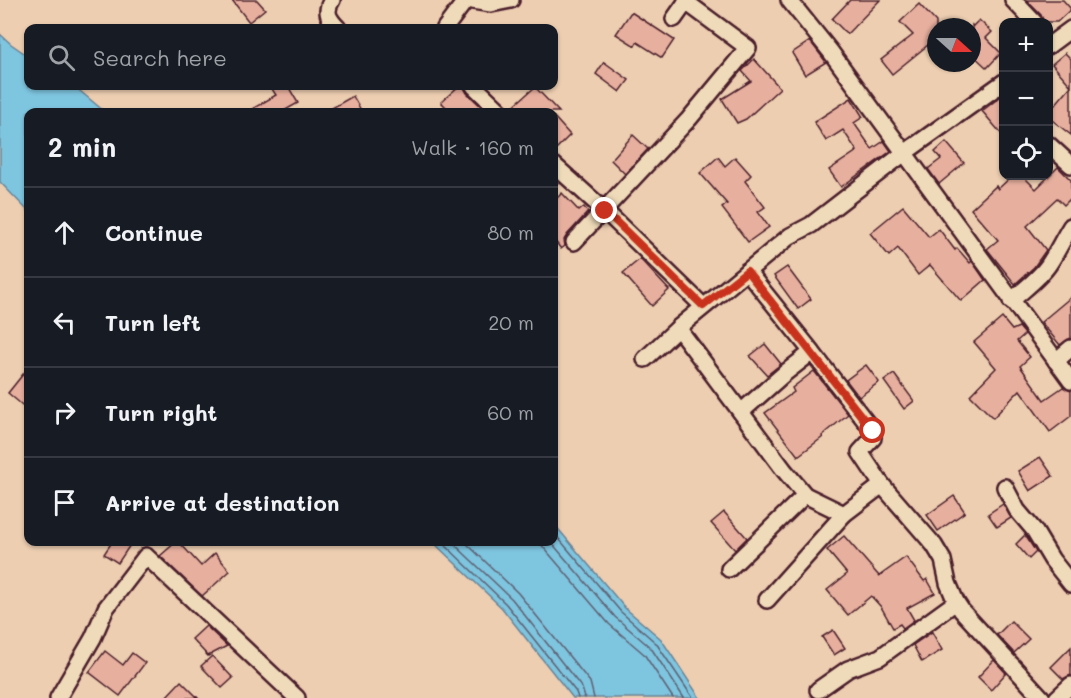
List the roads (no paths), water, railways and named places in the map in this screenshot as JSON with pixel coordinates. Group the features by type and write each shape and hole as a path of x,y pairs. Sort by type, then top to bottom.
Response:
{"street":[{"path":"332,0 327,13 335,24"},
{"path":"448,24 466,0 491,4 511,0"},
{"path":"789,0 830,51 1071,381"},
{"path":"1013,0 1030,18"},
{"path":"574,242 715,90 748,48 686,1 674,19"},
{"path":"1053,40 1071,29"},
{"path":"645,359 703,306 790,236 811,225 903,154 999,86"},
{"path":"478,90 497,108"},
{"path":"1053,149 1071,165"},
{"path":"558,169 703,306"},
{"path":"1011,300 1040,275 1071,226"},
{"path":"747,271 873,431 873,438 860,452 882,485 934,545 956,602 995,649 1042,698"},
{"path":"678,328 805,495 844,514"},
{"path":"1056,361 1071,348"},
{"path":"741,412 812,352"},
{"path":"767,600 844,514 882,485"},
{"path":"1005,487 1017,510 1034,530 1052,560 1071,584"},
{"path":"729,569 805,495"},
{"path":"58,698 93,638 106,608 146,556 297,698"},
{"path":"818,690 848,669 880,657 956,602"},
{"path":"1057,698 1071,685"}],"water":[{"path":"0,34 24,53 24,90 79,90 100,108 24,108 24,207 0,182"},
{"path":"558,529 625,608 661,639 700,698 573,698 502,608 437,546 558,546"}]}
